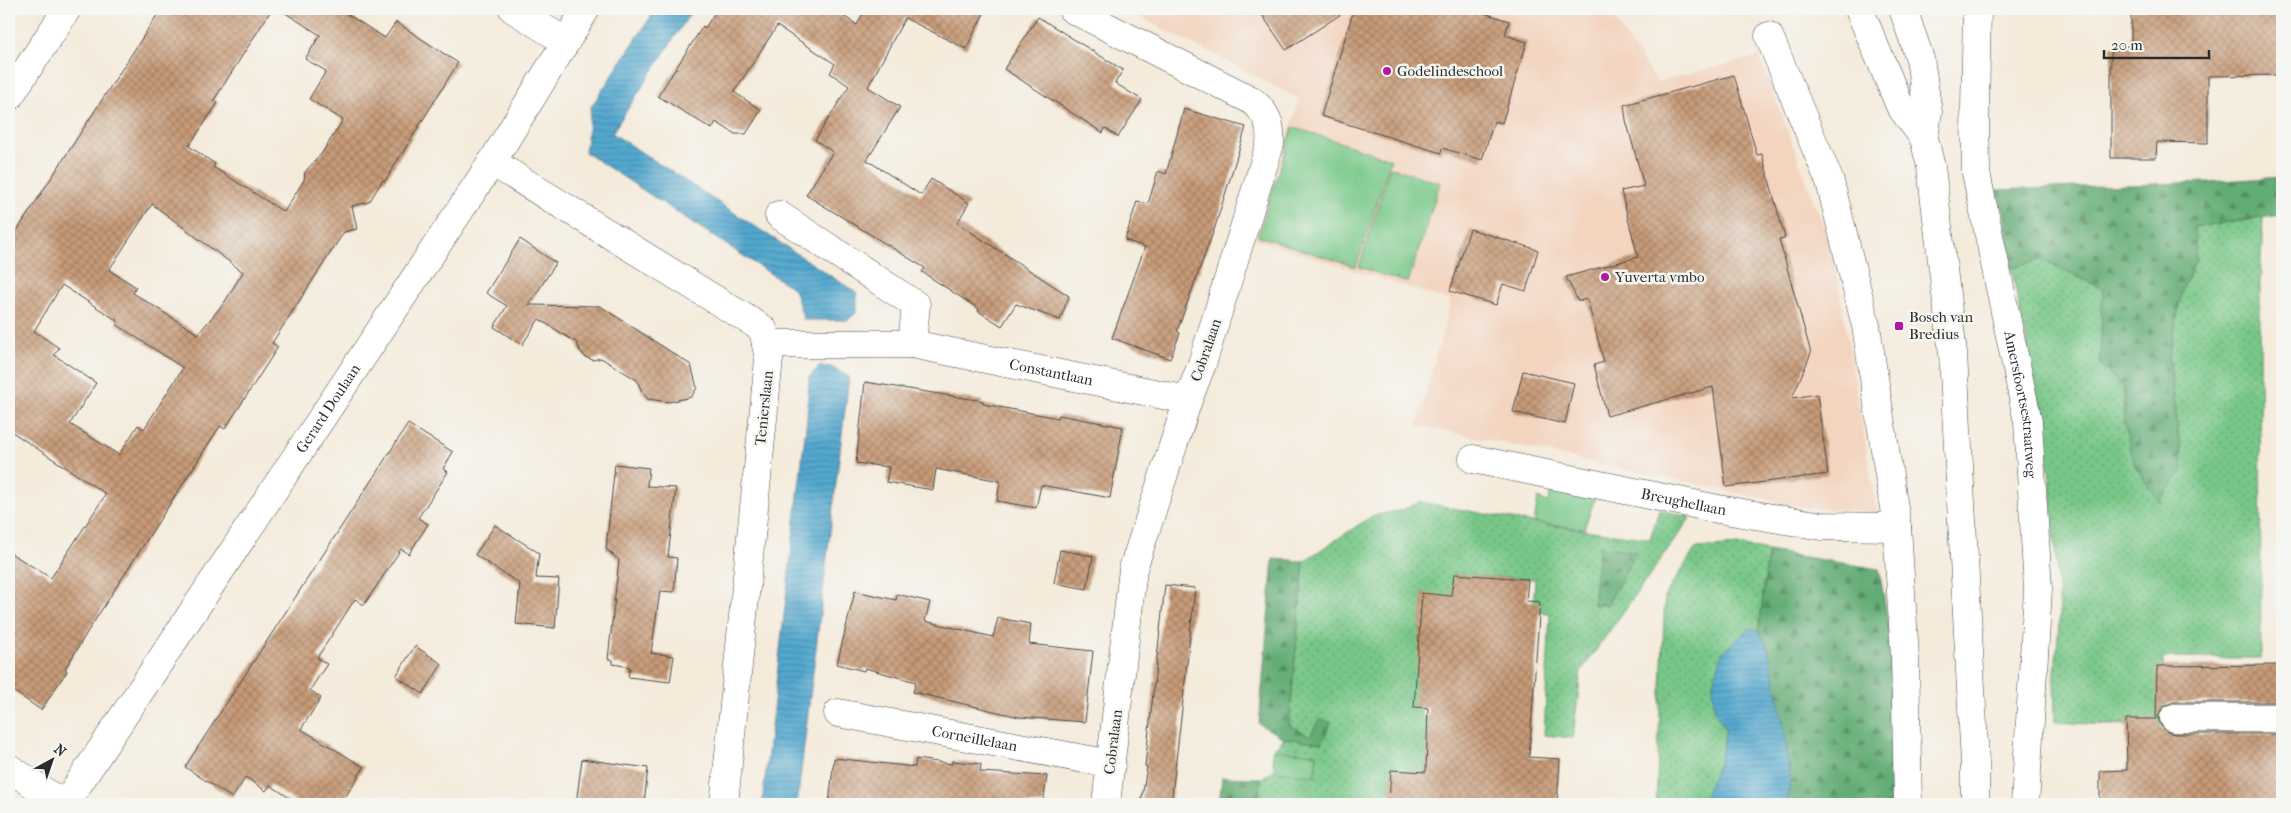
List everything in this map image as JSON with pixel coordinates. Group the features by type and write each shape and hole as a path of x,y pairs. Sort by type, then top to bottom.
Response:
{"street":[{"path":"9,97 67,9"},
{"path":"513,9 566,42"},
{"name":"Gerard Doulaan","path":"64,804 492,162 586,9"},
{"name":"Cobralaan","path":"1072,9 1251,100 1261,108 1268,119 1271,131 1270,144 1202,364 1188,400 1133,570 1106,804"},
{"path":"1859,9 1900,106 1924,138"},
{"path":"1903,9 1920,60 1928,112 1924,138 1931,167 1952,354 1976,804"},
{"name":"Amersfoortsestraatweg","path":"1977,9 1976,173 2029,432 2038,590 2025,804"},
{"path":"1769,36 1830,182 1866,326 1897,527 1905,658 1908,804"},
{"name":"Tenierslaan","path":"492,162 763,329 769,359 724,804"},
{"path":"778,215 916,305 912,344"},
{"name":"Constantlaan","path":"766,344 912,344 1188,400"},
{"name":"Breughellaan","path":"1474,459 1718,509 1822,526 1897,527"},
{"name":"Corneillelaan","path":"838,713 1111,764"},
{"path":"2174,718 2282,718"},
{"path":"9,768 64,804"}],"shaded area":[{"name":"Yuverta vmbo","path":"1124,9 1607,9 1657,82 1760,56 1833,252 1877,512 1808,508 1417,425 1451,301 1254,239 1300,99"}],"green space":[{"path":"1293,127 1391,159 1356,267 1258,236"},
{"path":"1390,167 1440,183 1408,283 1359,267"},
{"path":"2282,177 2282,215 2194,227 2196,260 2182,290 2169,356 2183,470 2159,502 2135,466 2124,423 2124,389 2100,364 2103,289 2042,259 2011,268 2004,212 1996,190 2208,182"},
{"path":"2263,218 2260,283 2261,658 2163,658 2163,724 2107,725 2055,722 2054,683 2060,615 2050,478 2032,367 2011,268 2042,259 2103,289 2100,364 2124,389 2124,423 2183,470 2169,356 2182,290 2196,260 2194,227"},
{"path":"1553,484 1595,498 1584,529 1534,523 1538,498 1548,502"},
{"path":"1420,502 1534,523 1650,539 1659,510 1691,517 1581,671 1573,738 1544,735 1550,613 1533,612 1535,579 1459,575 1457,597 1426,596 1421,717 1437,718 1434,775 1392,773 1391,804 1258,804 1261,778 1274,771 1315,776 1317,754 1272,750 1284,738 1322,743 1289,725 1304,561 1372,516 1402,510"},
{"path":"1738,545 1768,551 1759,631 1751,628 1714,709 1726,730 1720,760 1702,804 1656,804 1665,595 1696,548"},
{"path":"1599,546 1637,552 1607,605 1593,605"},
{"path":"1768,551 1879,569 1894,658 1896,804 1787,804 1790,772 1768,647 1759,631"},
{"path":"1273,559 1304,561 1289,725 1310,736 1319,720 1331,722 1322,743 1284,738 1259,724"},
{"path":"1272,750 1317,754 1315,776 1274,771"},
{"path":"1222,777 1261,778 1258,804 1219,804"}],"water":[{"path":"656,9 693,9 612,133 857,293 857,312 848,320 804,320 794,289 585,152 591,107"},
{"path":"820,366 831,367 849,377 797,804 762,804 807,418 809,377"},
{"path":"1751,628 1759,631 1768,647 1787,750 1789,790 1787,804 1702,804 1720,760 1726,730 1714,709 1713,684 1723,651"}],"building":[{"path":"161,9 272,9 214,100 218,103 189,146 215,164 213,167 284,212 304,180 305,172 322,153 343,120 309,99 326,71 305,59 320,35 279,9 339,9 385,38 396,22 458,63 385,181 383,180 369,202 352,206 357,229 344,232 272,343 278,347 225,429 220,426 88,631 65,669 67,671 41,710 9,688 9,552 51,578 106,494 9,430 9,243","holes":["152,204 243,272 224,303 198,334 133,293 136,287 109,270","62,285 118,321 116,324 183,368 144,429 138,425 119,455 70,424 96,383 54,355 59,348 34,331"]},
{"path":"717,9 833,9 857,25 865,9 986,9 966,49 905,18 868,87 900,107 867,160 921,195 931,179 969,203 957,223 1069,296 1060,320 1016,304 1002,326 922,272 925,268 806,195 833,152 815,140 849,86 830,73 835,64 777,26 734,92 761,110 746,134 735,134 716,122 712,129 658,96 703,26 705,28"},
{"path":"1258,9 1349,9 1286,50"},
{"path":"1354,9 1485,9 1484,13 1509,21 1505,35 1527,42 1502,123 1494,121 1482,160 1442,148 1441,153 1321,116"},
{"path":"2131,9 2282,9 2282,75 2208,76 2208,143 2157,142 2156,158 2111,158 2111,46 2131,46"},
{"path":"1038,17 1123,70 1115,83 1142,100 1118,137 1105,128 1103,133 1004,69"},
{"path":"1734,75 1757,155 1762,154 1785,238 1779,239 1811,353 1792,398 1817,394 1828,474 1726,487 1713,387 1607,416 1594,365 1604,362 1587,299 1578,301 1566,277 1638,257 1621,191 1644,186 1626,120 1624,105"},
{"path":"1184,109 1246,127 1215,227 1177,331 1180,333 1170,359 1112,338 1145,247 1125,240 1137,201 1148,204 1158,171 1166,174"},
{"path":"1470,229 1538,250 1526,291 1503,284 1496,305 1450,291"},
{"path":"520,239 556,263 529,305 600,306 691,365 697,388 691,397 669,402 648,399 642,392 637,380 601,358 593,360 585,357 577,343 539,319 522,345 494,327 507,306 486,293"},
{"path":"1523,371 1574,383 1565,424 1513,412"},
{"path":"865,382 983,401 983,404 1058,418 1059,415 1123,427 1110,498 1041,485 1036,508 997,501 1000,481 936,469 933,490 886,482 889,467 856,463"},
{"path":"408,424 453,452 443,469 448,472 418,518 428,524 409,554 401,549 364,605 355,599 317,658 327,664 310,690 321,698 301,729 364,767 341,804 299,804 270,785 266,791 246,777 232,798 185,767"},
{"path":"615,464 649,468 647,486 676,488 668,557 677,558 674,592 660,591 651,653 674,656 670,682 628,677 630,667 613,664 613,660 608,659 619,560 606,549"},
{"path":"495,525 539,553 536,578 559,579 555,628 516,624 520,584 475,555"},
{"path":"1060,550 1093,556 1087,589 1054,583"},
{"path":"1454,574 1528,579 1526,601 1540,602 1529,757 1560,759 1557,804 1389,804 1391,770 1426,772 1428,708 1414,707 1422,593 1451,596"},
{"path":"1165,585 1195,588 1183,700 1171,804 1141,804 1147,767 1145,766"},
{"path":"855,591 896,600 897,594 930,602 925,621 993,637 998,618 1031,624 1029,644 1093,651 1085,722 1019,717 913,692 916,682 865,668 864,671 837,664"},
{"path":"415,646 442,664 423,694 396,676"},
{"path":"2282,665 2282,702 2174,702 2166,705 2160,711 2158,718 2161,726 2167,732 2174,734 2282,734 2282,804 2100,804 2100,771 2127,770 2126,719 2156,719 2157,666"},
{"path":"834,758 915,767 916,759 952,764 952,761 981,764 980,772 1047,776 1043,804 829,804"},
{"path":"582,759 648,768 644,804 576,804"}],"place":[{"name":"Godelindeschool","path":"1387,71"},
{"name":"Yuverta vmbo","path":"1605,277"},
{"name":"Bosch van Bredius","path":"1899,326"}]}
